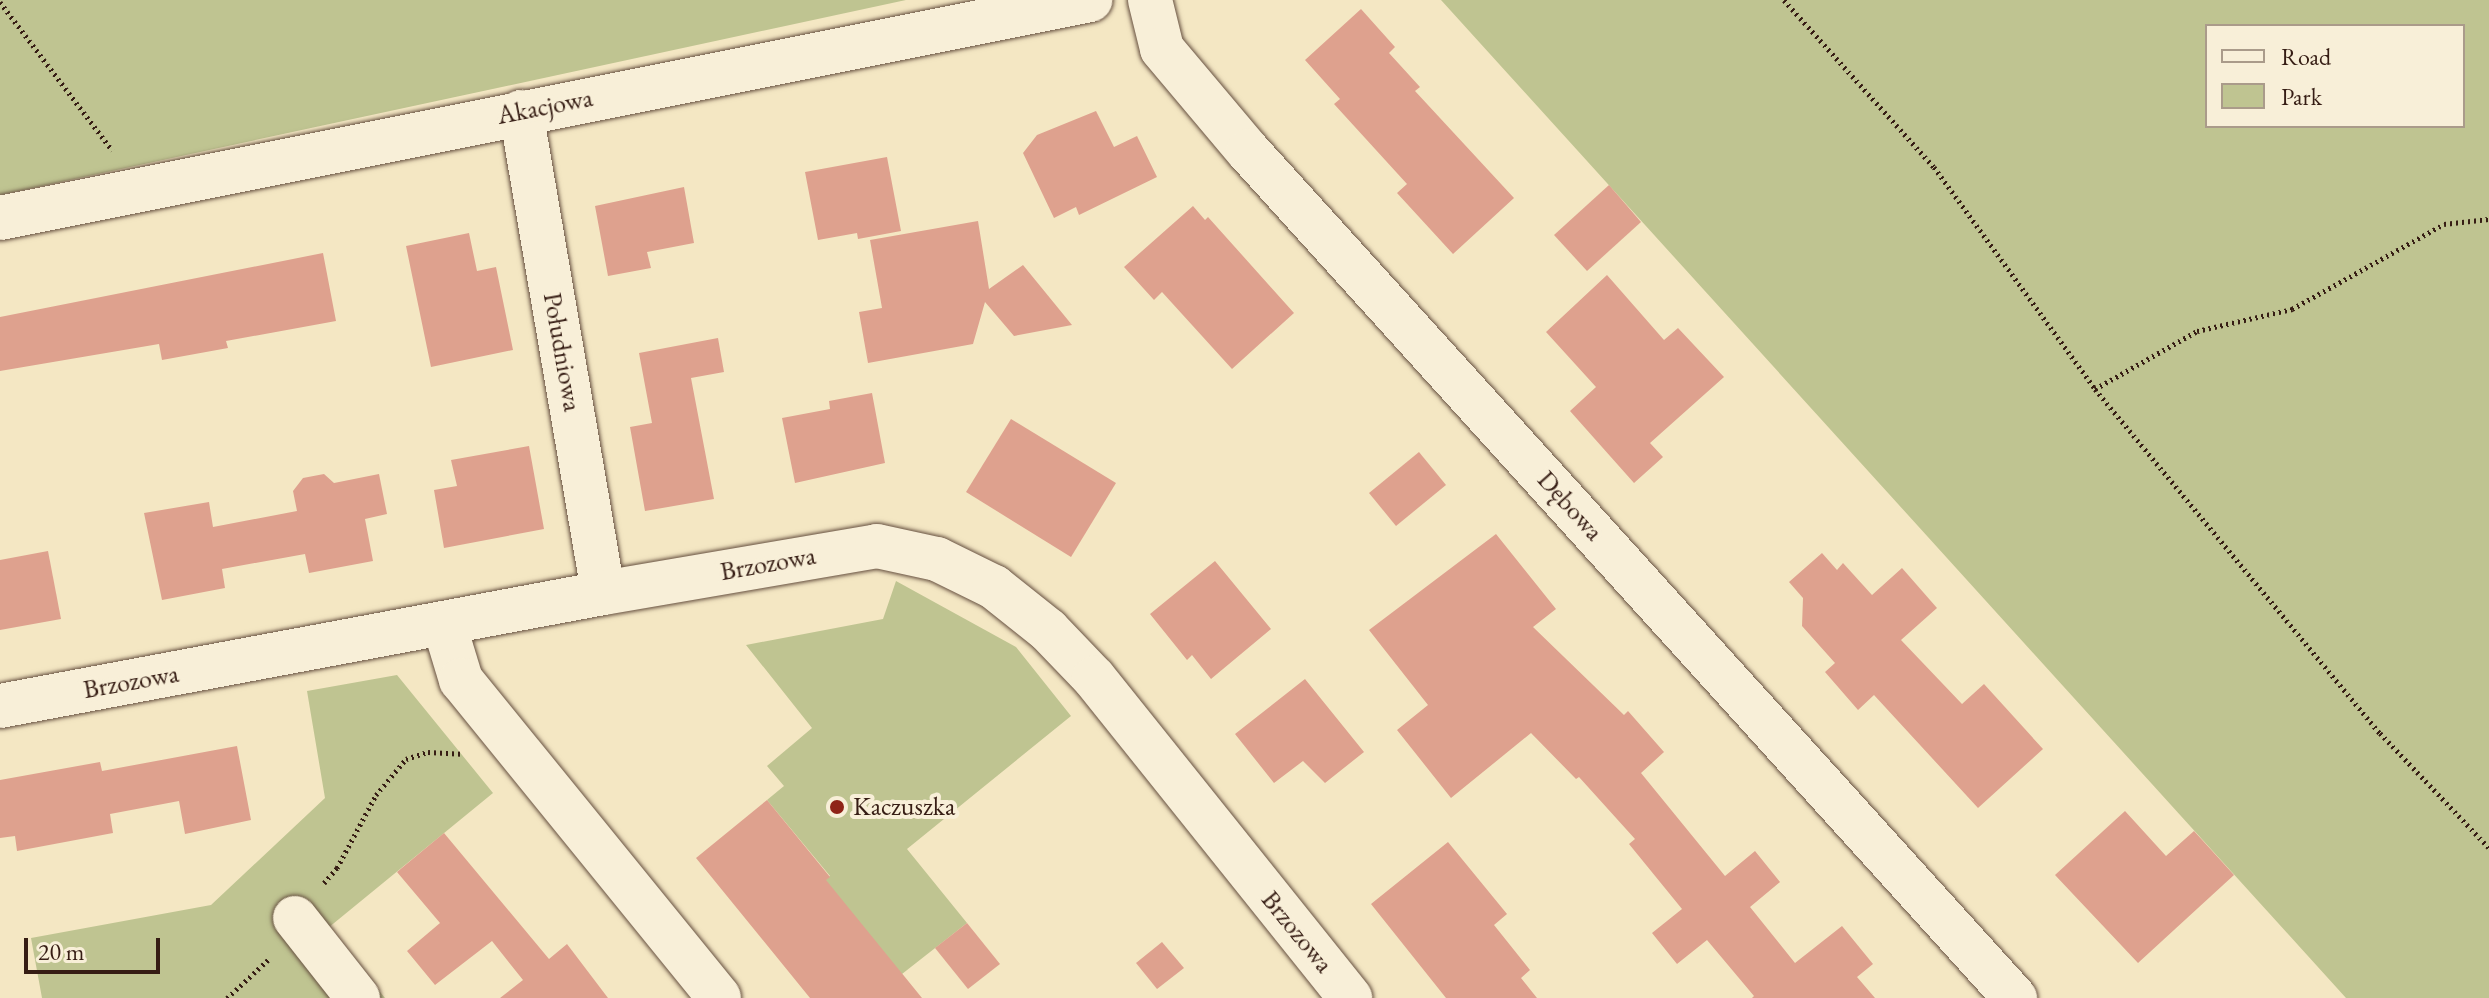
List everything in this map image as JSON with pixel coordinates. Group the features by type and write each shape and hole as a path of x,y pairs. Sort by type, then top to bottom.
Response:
{"street":[{"name":"Akacjowa","path":"0,218 1090,0"},
{"name":"Dębowa","path":"1150,0 1162,49 1248,151 2015,998"},
{"name":"Południowa","path":"521,112 603,593"},
{"name":"Brzozowa","path":"0,706 603,593 877,546 937,559 994,587 1048,630 1094,678 1350,998"},
{"path":"444,624 461,680 719,998"},
{"path":"298,922 358,998"}],"path":[{"path":"1784,0 1934,167 2095,389 2380,733 2489,848"},
{"path":"0,2 142,189"},
{"path":"2095,389 2197,331 2292,309 2444,224 2489,219"},
{"path":"227,998 298,922 337,868 376,795 406,759 428,752 463,754"}],"green space":[{"path":"0,0 906,0 0,195"},
{"path":"1441,0 2489,0 2489,998 2346,998"},
{"name":"Kaczuszka","path":"896,581 1016,647 1071,716 907,849 967,923 902,974 801,900 830,876 767,800 784,786 767,766 812,728 746,645 883,619"},
{"path":"397,675 493,793 328,928 385,998 42,998 31,938 211,905 325,798 307,691"}],"building":[{"path":"1361,9 1395,47 1389,53 1420,87 1415,91 1514,198 1453,254 1397,193 1407,184 1334,104 1340,99 1305,60"},
{"path":"1096,111 1114,147 1137,136 1157,177 1079,215 1076,207 1054,218 1023,153 1037,135"},
{"path":"887,157 901,231 858,239 857,233 818,240 805,172"},
{"path":"1609,185 1641,222 1587,271 1554,235"},
{"path":"684,187 694,243 647,252 651,268 608,276 595,206"},
{"path":"1193,206 1205,220 1208,217 1294,313 1232,369 1162,292 1154,300 1124,267"},
{"path":"978,221 989,289 1023,265 1072,325 1014,336 985,302 973,344 868,363 859,312 882,308 870,240"},
{"path":"469,233 477,271 496,267 513,350 431,367 406,246"},
{"path":"323,253 336,321 226,341 228,348 162,360 159,344 0,371 0,317"},
{"path":"1607,275 1664,340 1678,328 1724,377 1650,443 1663,457 1634,483 1570,411 1596,387 1546,332"},
{"path":"718,338 724,372 691,378 714,499 645,511 630,427 652,423 639,353"},
{"path":"872,393 885,463 795,483 782,418 830,409 829,401"},
{"path":"1011,419 1116,483 1071,557 966,492"},
{"path":"529,446 544,529 444,548 434,490 457,486 451,460"},
{"path":"1419,452 1446,485 1396,526 1369,493"},
{"path":"324,474 334,483 379,474 387,514 365,519 373,561 309,573 305,554 222,569 225,588 162,600 144,513 209,502 213,527 297,511 293,491 303,478"},
{"path":"1496,534 1556,609 1533,627 1624,715 1628,711 1664,752 1641,773 1725,876 1755,851 1780,882 1750,907 1795,963 1842,926 1873,964 1857,977 1875,998 1752,998 1754,996 1707,940 1677,964 1652,933 1682,909 1629,844 1635,839 1579,777 1576,779 1531,733 1451,798 1397,730 1428,705 1369,630"},
{"path":"48,551 61,619 0,630 0,560"},
{"path":"1822,553 1837,570 1843,563 1872,595 1902,568 1937,608 1901,640 1962,704 1984,684 2043,749 1978,808 1874,695 1858,710 1825,672 1835,663 1802,626 1803,598 1789,582"},
{"path":"1215,561 1271,629 1211,679 1192,655 1187,660 1150,614"},
{"path":"1305,679 1364,752 1325,783 1303,761 1274,783 1235,734"},
{"path":"237,746 251,820 185,834 179,801 110,814 113,833 17,851 15,836 0,838 0,780 100,762 102,771"},
{"path":"767,800 830,877 826,880 922,998 810,998 696,858"},
{"path":"2125,811 2166,856 2194,831 2234,875 2138,963 2055,875"},
{"path":"444,833 549,959 567,944 608,998 500,998 523,980 492,941 435,985 407,951 440,923 397,872"},
{"path":"1448,842 1507,914 1494,925 1530,970 1521,978 1537,998 1446,998 1371,904"},
{"path":"967,923 1000,964 968,989 935,948"},
{"path":"1162,942 1184,968 1157,989 1136,963"}],"place":[{"name":"Kaczuszka","path":"837,807"}]}
